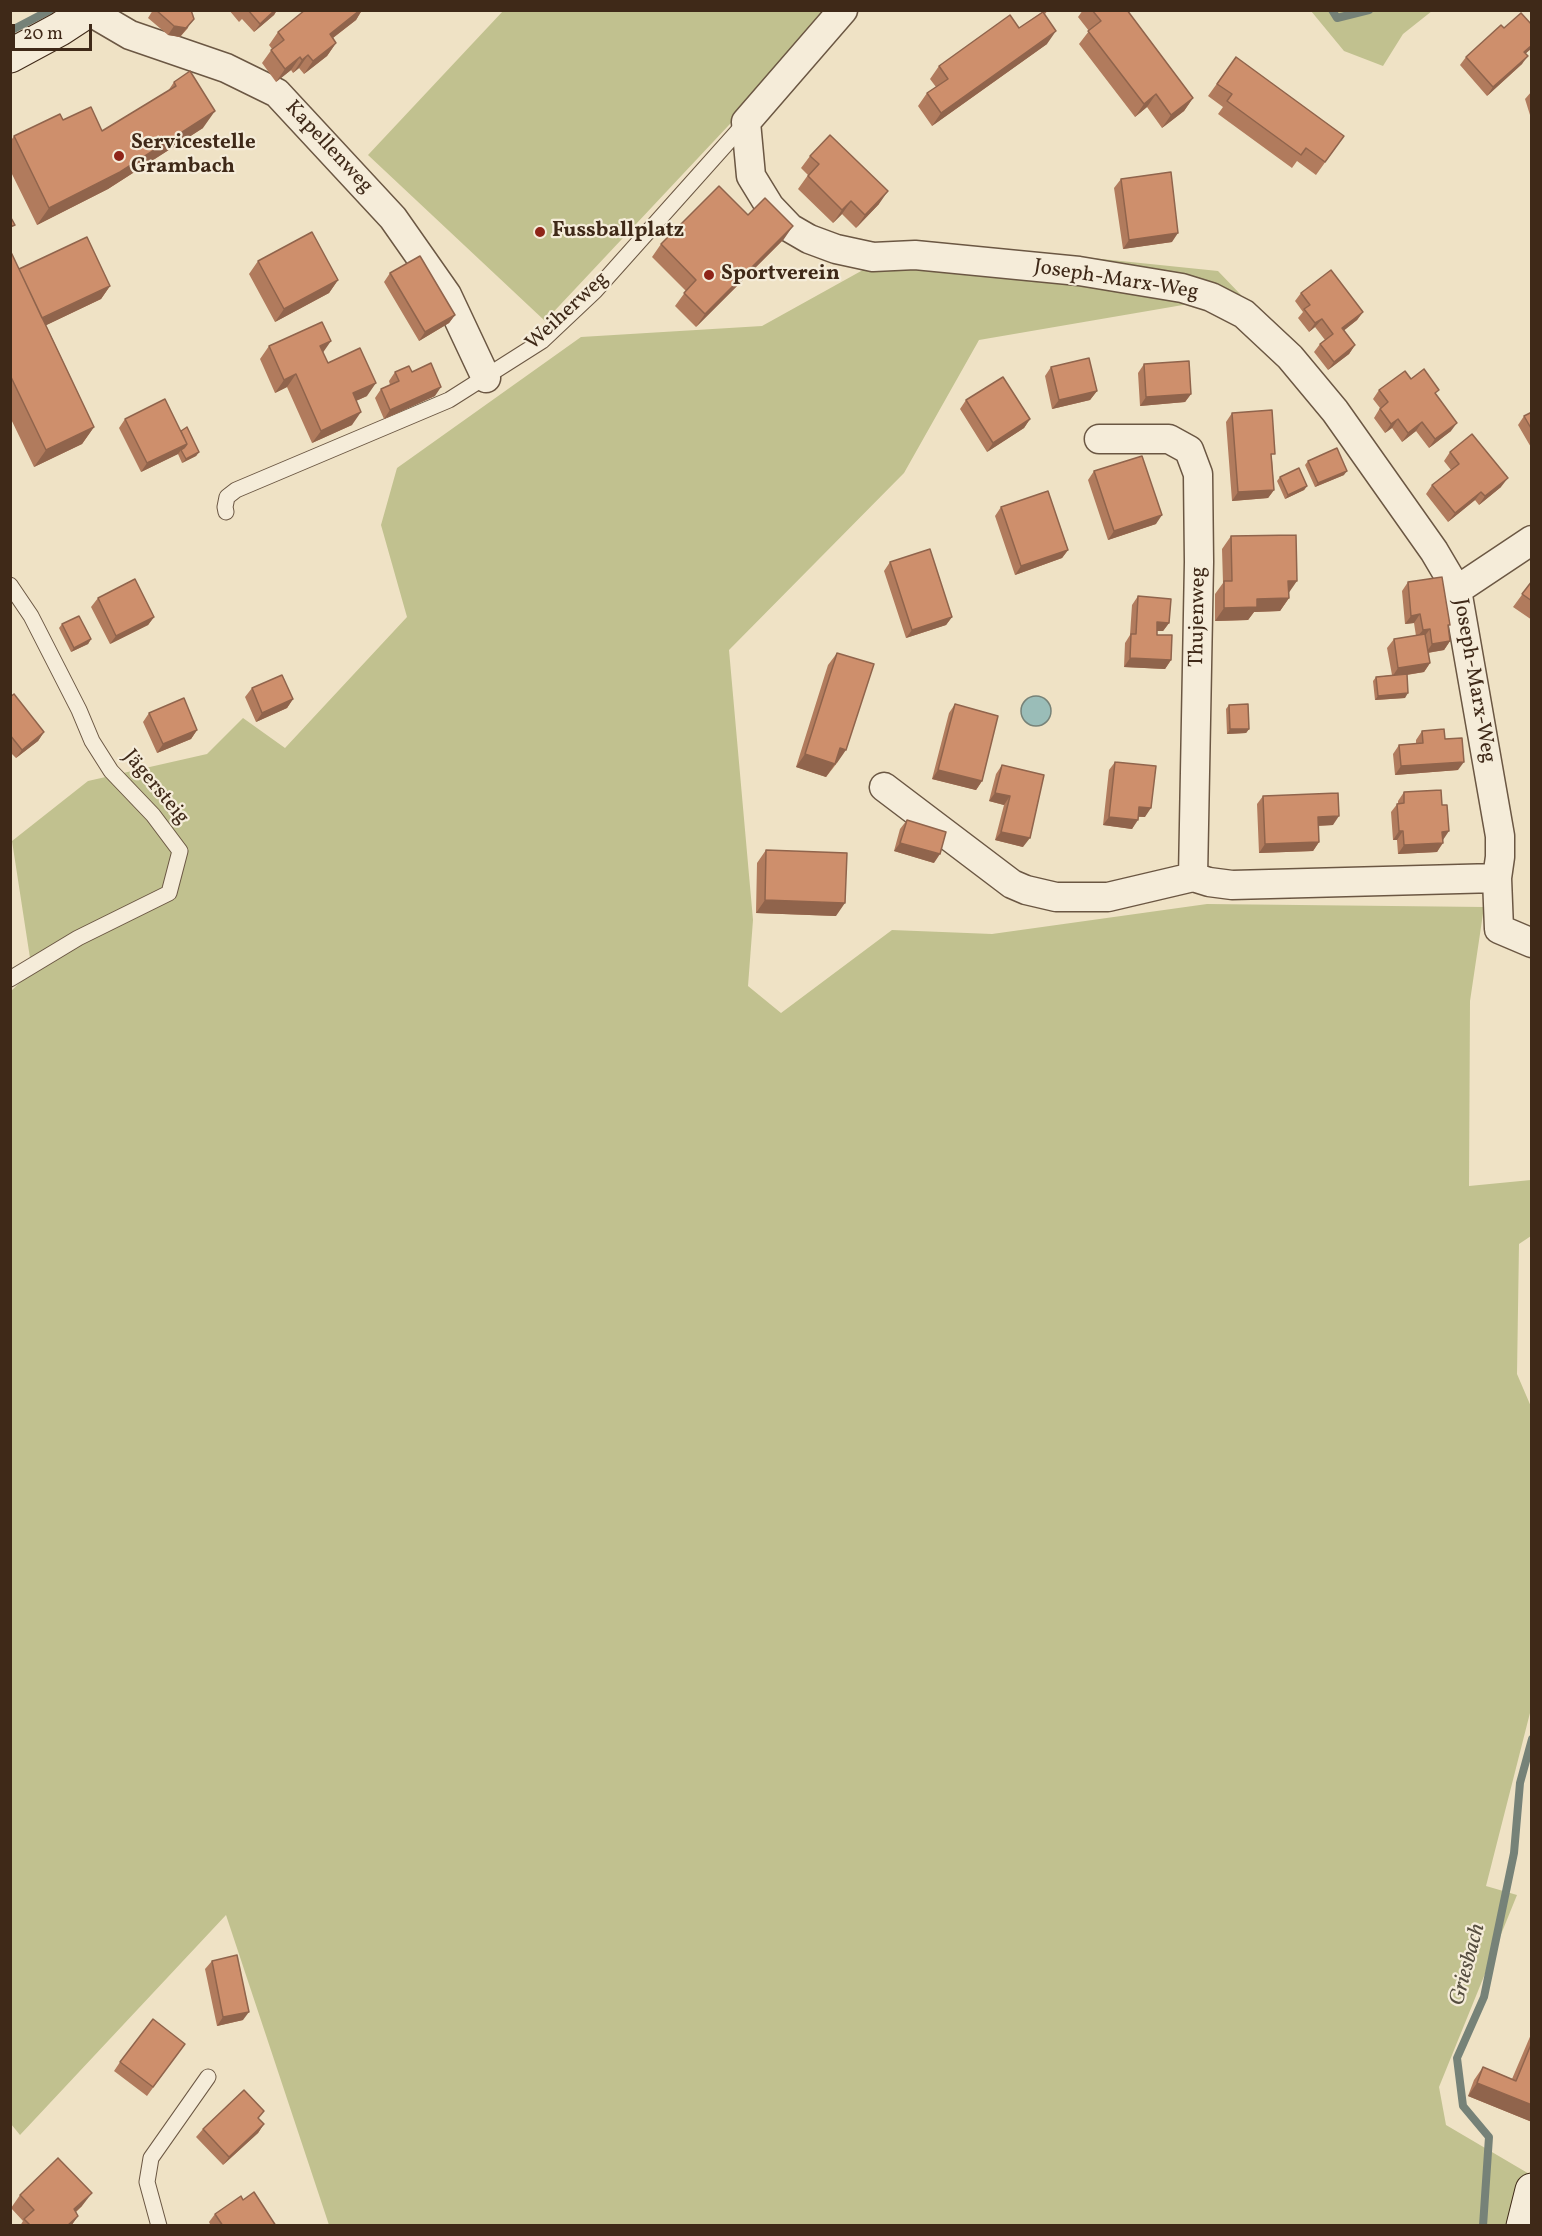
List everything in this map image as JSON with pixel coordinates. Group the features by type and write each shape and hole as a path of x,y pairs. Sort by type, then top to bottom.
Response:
{"main road":[{"path":"10,56 89,11"},
{"path":"1523,2226 1532,2190"}],"street":[{"name":"Weiherweg","path":"746,122 843,10"},
{"name":"Kapellenweg","path":"89,11 130,35 226,69 277,93 393,218 447,295 486,378"},
{"name":"Joseph-Marx-Weg","path":"746,122 752,176 770,207 790,228 818,242 836,249 873,257 915,255 1079,271 1171,286 1210,297 1244,314 1290,357 1335,411 1434,551 1457,590 1500,836 1497,878 1499,929 1532,943"},
{"name":"Thujenweg","path":"1099,439 1169,439 1189,450 1197,474 1199,562 1193,877"},
{"path":"1457,590 1532,540"},
{"path":"884,788 996,874 1026,890 1056,897 1108,897 1193,877 1232,885 1497,878"}],"lane":[{"name":"Weiherweg","path":"226,512 227,497 236,490 449,400 542,341 595,291 746,122"},
{"name":"Jägersteig","path":"10,585 31,616 79,710 92,741 111,771 153,815 180,851 169,893 78,938 10,979"},
{"path":"159,2226 147,2182 151,2158 208,2077"}],"green space":[{"name":"Fussballplatz","path":"503,11 836,11 545,321 368,155"},
{"path":"1311,11 1432,11 1403,34 1383,66 1344,51"},
{"path":"917,240 1218,271 1241,295 979,340 904,473 729,650 753,920 748,986 781,1013 892,930 992,934 1207,904 1484,907 1470,1001 1469,1186 1531,1180 1531,1236 1519,1244 1517,1374 1532,1409 1532,1705 1486,1886 1517,1895 1439,2087 1446,2125 1531,2175 1531,2225 329,2225 226,1915 20,2135 11,2124 10,992 32,971 12,841 88,781 207,754 243,718 285,748 407,617 381,525 397,468 581,337 762,326"}],"water":[{"path":"1036,696 1042,697 1050,705 1050,717 1042,725 1036,726 1030,725 1022,717 1021,711 1022,705 1030,697"}],"building":[{"path":"156,10 191,10 194,19 186,28 174,26"},
{"path":"248,10 275,10 260,24"},
{"path":"305,10 360,10 330,34 336,43 313,61 308,55 302,60 300,57 285,69 271,50 284,40 278,32"},
{"path":"1092,10 1127,10 1193,98 1171,115 1156,94 1144,104 1088,31 1101,21"},
{"path":"1043,12 1056,31 941,113 927,93 948,79 939,66 1010,15 1019,28"},
{"path":"1521,13 1532,25 1532,45 1524,52 1528,56 1493,87 1466,57 1501,25 1504,28"},
{"path":"1236,57 1344,136 1325,162 1306,148 1301,155 1227,101 1232,94 1217,84"},
{"path":"190,71 215,111 120,172 49,208 14,136 60,114 63,120 91,107 102,131 176,86 174,82"},
{"path":"830,135 888,191 865,215 851,201 842,210 808,176 819,164 810,156"},
{"path":"1171,172 1178,233 1129,240 1121,179"},
{"name":"Sportverein","path":"719,186 748,215 765,198 793,226 705,314 684,293 696,280 661,244"},
{"path":"10,216 15,225 10,227"},
{"path":"312,232 338,280 284,309 258,261"},
{"path":"87,237 110,286 42,318 19,269"},
{"path":"10,250 94,427 46,450 10,375"},
{"path":"420,256 455,315 425,332 390,273"},
{"path":"1331,270 1363,312 1342,328 1355,345 1334,362 1320,344 1333,334 1322,319 1315,323 1304,309 1310,305 1301,293"},
{"path":"322,322 331,341 320,346 328,363 360,348 376,383 353,393 361,412 321,431 296,374 284,380 269,346"},
{"path":"1089,358 1097,391 1059,400 1051,367"},
{"path":"1189,361 1191,394 1146,397 1144,364"},
{"path":"431,363 441,387 390,410 381,389 399,381 395,372 409,366 412,372"},
{"path":"1424,369 1439,390 1435,393 1457,423 1435,439 1422,422 1408,433 1398,419 1391,424 1380,409 1388,402 1379,390 1405,371 1411,379"},
{"path":"1003,377 1030,419 993,443 966,400"},
{"path":"165,399 187,444 147,463 125,419"},
{"path":"1272,410 1275,454 1271,454 1274,490 1238,492 1232,413"},
{"path":"1532,412 1532,430 1524,416"},
{"path":"187,427 199,452 186,459 181,450 187,444 181,431"},
{"path":"1472,434 1508,478 1485,496 1481,492 1455,513 1432,485 1459,464 1450,452"},
{"path":"1337,448 1347,471 1318,483 1308,461"},
{"path":"1142,456 1162,515 1114,531 1094,471"},
{"path":"1299,468 1307,486 1288,495 1280,477"},
{"path":"1048,491 1068,550 1021,566 1001,507"},
{"path":"1296,535 1297,581 1288,581 1289,598 1257,599 1257,607 1224,608 1224,581 1232,581 1231,536"},
{"path":"930,549 952,617 912,630 890,562"},
{"path":"1442,577 1450,625 1448,625 1450,641 1432,644 1430,629 1423,630 1420,614 1411,616 1408,582"},
{"path":"135,579 154,617 116,636 98,598"},
{"path":"1532,581 1532,601 1522,594"},
{"path":"1138,596 1171,599 1169,623 1157,622 1157,635 1172,635 1171,660 1130,658 1131,634 1136,634"},
{"path":"79,616 91,639 74,648 62,624"},
{"path":"1425,634 1430,663 1398,668 1394,639"},
{"path":"837,653 874,664 846,750 840,748 835,764 805,754"},
{"path":"1407,674 1408,693 1378,696 1376,677"},
{"path":"282,675 293,699 262,713 252,688"},
{"path":"14,694 44,732 22,750 10,735 10,697"},
{"path":"184,698 197,730 163,744 149,713"},
{"path":"955,704 998,716 982,781 938,770"},
{"path":"1248,704 1249,729 1230,729 1229,705"},
{"path":"1444,729 1445,739 1462,738 1464,762 1401,766 1399,745 1423,743 1422,731"},
{"path":"1115,762 1156,766 1151,808 1139,807 1138,820 1109,817"},
{"path":"1002,765 1044,775 1030,838 1001,832 1010,796 995,793"},
{"path":"1441,790 1442,805 1447,805 1449,831 1442,832 1443,843 1404,845 1403,831 1399,831 1397,804 1404,803 1404,792"},
{"path":"1338,793 1339,816 1318,817 1319,842 1265,844 1263,796"},
{"path":"907,820 946,832 940,854 900,843"},
{"path":"766,850 847,853 845,903 765,900"},
{"path":"237,1955 249,2012 223,2017 212,1961"},
{"path":"153,2019 185,2044 153,2087 120,2062"},
{"path":"1532,2042 1532,2105 1477,2083 1483,2067 1516,2081"},
{"path":"244,2090 264,2111 258,2118 264,2124 229,2157 203,2129"},
{"path":"58,2158 92,2193 74,2209 78,2216 67,2226 31,2226 24,2219 34,2210 20,2195"},
{"path":"254,2192 276,2226 223,2226 215,2214 241,2196 243,2200"}],"waterway":[{"path":"10,31 50,10"},
{"path":"1332,10 1337,18 1369,10"},
{"name":"Griesbach","path":"1483,2226 1489,2137 1463,2106 1457,2058 1484,1997 1514,1853 1520,1783 1532,1739"}],"place":[{"name":"Servicestelle Grambach","path":"119,156"},
{"name":"Fussballplatz","path":"540,232"},
{"name":"Sportverein","path":"709,275"}]}
